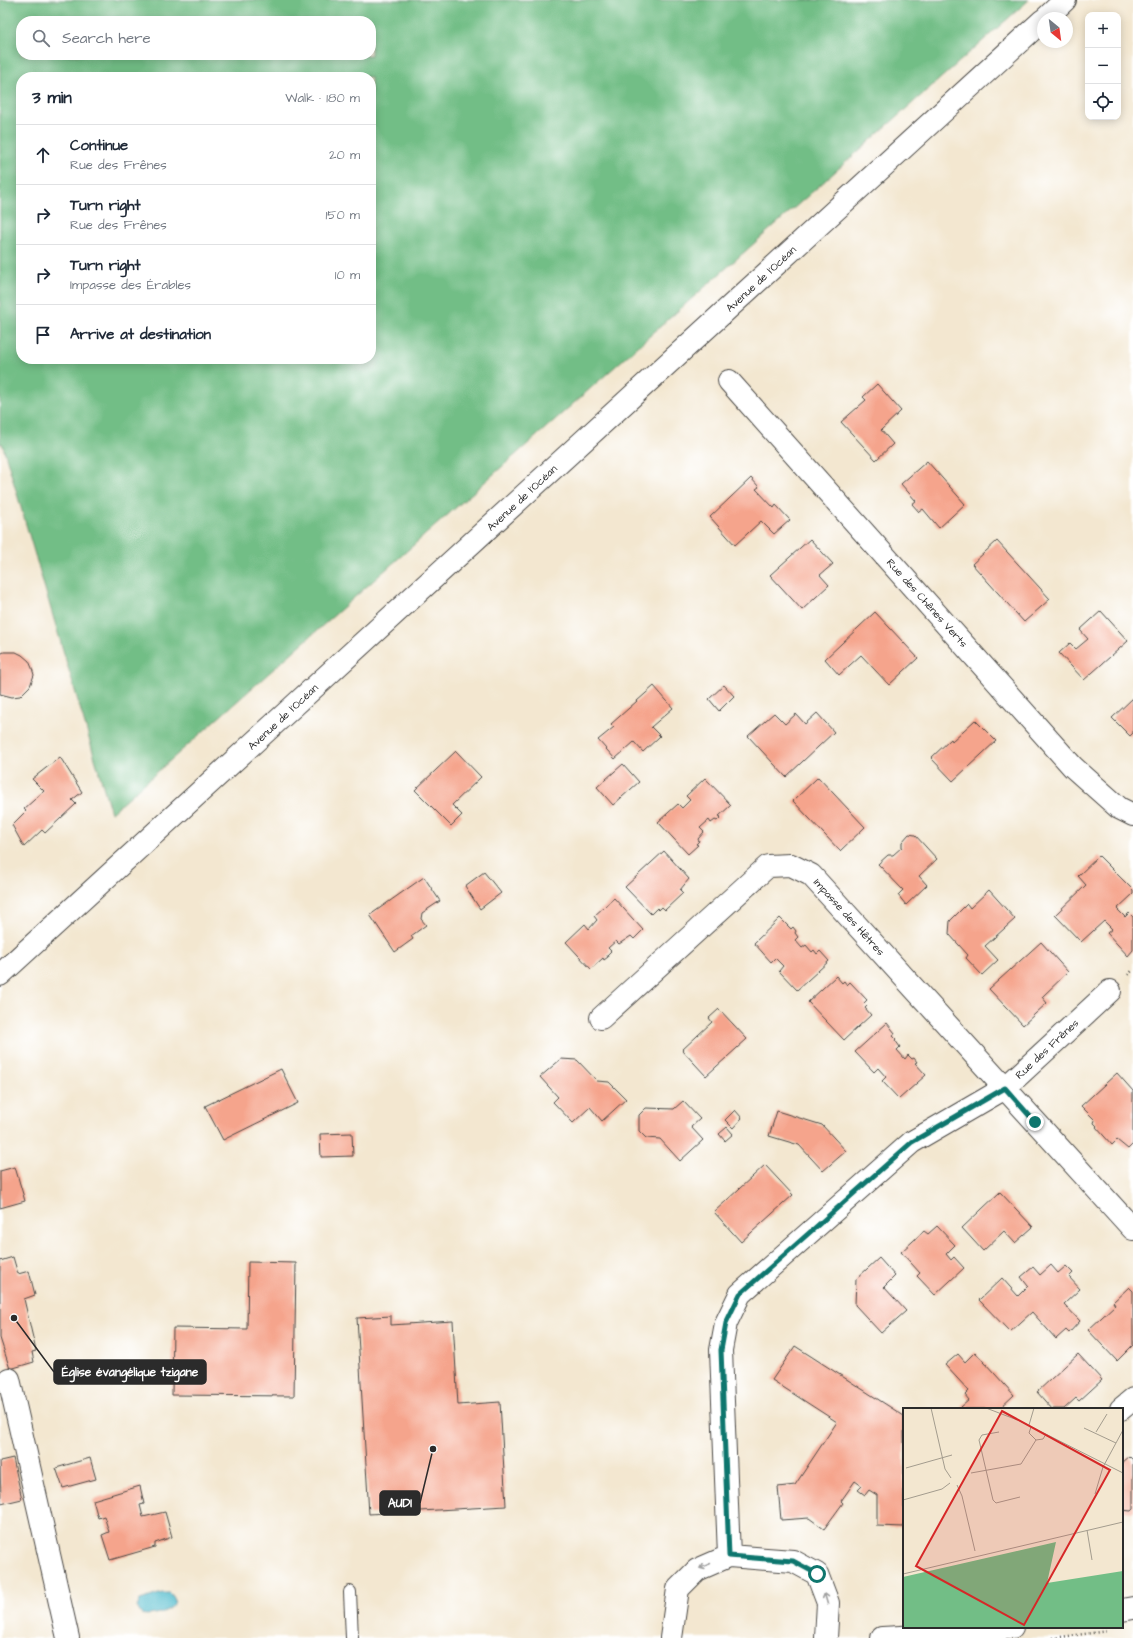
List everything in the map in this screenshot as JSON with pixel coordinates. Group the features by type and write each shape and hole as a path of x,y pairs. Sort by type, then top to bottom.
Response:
{"street":[{"path":"1052,12 1065,0"},
{"name":"Avenue de l'Océan","path":"0,976 1037,25"},
{"name":"Rue des Chênes Verts","path":"729,381 1073,767 1119,808 1133,815"},
{"name":"Impasse des Hêtres","path":"601,1018 768,866 791,865 811,875 1133,1229"},
{"name":"Rue des Frênes","path":"729,1556 721,1350 726,1323 740,1294 912,1142 1005,1088 1110,991"},
{"path":"9,1379 68,1638"},
{"path":"1122,1408 1133,1399"},
{"path":"672,1638 678,1589 697,1570 729,1556 793,1561 817,1574 828,1603 826,1638"},
{"path":"1123,1610 1133,1608"},
{"path":"882,1638 975,1633 1006,1628"}],"lane":[{"path":"350,1592 352,1638"}],"path":[{"path":"1053,1638 1113,1630"}],"green space":[{"path":"0,0 1029,0 111,813 2,443 0,445"}],"water":[{"path":"162,1593 170,1593 174,1598 174,1603 171,1607 166,1611 153,1615 141,1614 137,1607 140,1600"}],"building":[{"path":"877,384 901,411 881,430 893,444 876,460 841,422 866,400 863,397"},
{"path":"927,461 965,504 939,528 923,509 919,512 912,504 916,501 901,484"},
{"path":"751,478 759,487 756,489 774,508 776,505 790,520 774,534 761,521 735,545 710,517"},
{"path":"810,539 833,564 820,575 829,585 802,610 770,575"},
{"path":"997,541 1050,599 1024,622 972,564"},
{"path":"1101,611 1128,641 1084,680 1059,653 1070,643 1076,649 1088,639 1080,630"},
{"path":"875,612 918,658 889,685 861,655 839,675 825,659"},
{"path":"4,652 16,652 22,655 29,661 32,668 34,675 30,686 20,696 12,697 0,694 0,654"},
{"path":"724,685 734,696 719,711 709,699"},
{"path":"654,686 673,708 651,727 660,736 643,752 634,742 615,759 598,740 614,727 611,724"},
{"path":"1133,698 1133,733 1130,736 1112,718"},
{"path":"774,713 785,724 796,714 805,724 817,713 834,732 786,777 748,736"},
{"path":"975,720 996,741 953,781 931,758 951,739 952,741"},
{"path":"456,751 481,777 452,805 462,815 451,826 415,790"},
{"path":"60,757 82,792 72,800 76,804 45,833 42,830 24,847 12,825 26,811 24,809 44,791 32,779"},
{"path":"623,764 639,782 613,805 597,787"},
{"path":"818,777 865,827 840,851 793,801"},
{"path":"705,778 731,805 719,816 721,817 717,821 715,820 711,823 709,820 700,828 704,832 698,839 699,841 696,844 698,845 688,854 658,822 678,804 682,808 690,800 686,796"},
{"path":"909,834 915,835 937,859 919,876 927,885 906,905 898,895 903,890 878,864 888,855 893,855 902,847 902,842"},
{"path":"664,851 689,879 680,890 683,893 665,910 662,907 659,910 657,908 651,914 625,887"},
{"path":"1099,856 1133,890 1133,894 1117,909 1125,917 1129,913 1133,917 1133,950 1128,956 1107,933 1112,929 1104,921 1081,942 1055,915 1086,885 1078,876"},
{"path":"484,872 501,893 480,909 465,886"},
{"path":"424,877 440,901 422,913 421,919 426,925 411,936 413,939 395,952 370,915"},
{"path":"989,890 1015,919 985,946 998,960 982,975 966,958 968,955 949,934 950,921 967,904 970,908"},
{"path":"614,898 643,930 634,939 631,936 619,944 616,941 608,948 611,951 607,955 608,957 604,960 603,958 591,969 566,942 585,924 589,929 597,920 594,916"},
{"path":"780,918 791,929 793,927 796,931 795,933 798,937 795,940 802,948 806,945 812,952 814,950 817,954 820,951 829,961 797,990 779,971 783,966 775,958 771,962 754,943"},
{"path":"1041,942 1068,972 1042,997 1047,1003 1023,1025 989,989"},
{"path":"836,976 842,983 844,981 847,985 850,982 867,1000 864,1003 867,1006 865,1008 871,1015 844,1040 808,1002"},
{"path":"719,1009 747,1039 706,1076 682,1050 712,1022 709,1018"},
{"path":"887,1023 895,1033 893,1036 900,1047 897,1050 905,1059 908,1055 912,1059 914,1058 917,1062 915,1063 926,1075 899,1099 882,1081 886,1077 878,1068 874,1072 855,1052"},
{"path":"561,1059 577,1060 597,1081 609,1082 626,1099 602,1121 590,1107 573,1123 553,1102 558,1097 540,1077"},
{"path":"281,1069 298,1103 223,1140 205,1106"},
{"path":"1117,1073 1133,1091 1133,1144 1128,1149 1117,1140 1112,1145 1096,1127 1097,1126 1094,1123 1095,1120 1081,1106"},
{"path":"683,1101 700,1119 691,1127 703,1140 680,1161 660,1139 646,1138 639,1131 639,1115 646,1108 674,1109"},
{"path":"735,1110 742,1118 733,1128 725,1120"},
{"path":"777,1111 822,1125 846,1151 823,1171 799,1145 769,1136"},
{"path":"727,1127 733,1134 725,1141 719,1134"},
{"path":"352,1133 353,1156 321,1157 320,1134"},
{"path":"765,1165 793,1195 741,1242 714,1212"},
{"path":"15,1167 25,1201 0,1208 0,1171"},
{"path":"1000,1192 1033,1227 1015,1243 1004,1231 983,1251 962,1228"},
{"path":"937,1226 955,1245 946,1254 951,1260 954,1257 964,1268 935,1295 917,1276 920,1273 901,1252 924,1231 928,1234"},
{"path":"13,1257 18,1274 29,1271 35,1295 24,1299 36,1351 32,1352 34,1362 10,1369 0,1338 0,1261"},
{"path":"879,1258 895,1276 884,1287 906,1311 881,1333 855,1305 856,1279"},
{"path":"248,1262 296,1263 294,1396 172,1395 173,1328 247,1329"},
{"path":"1051,1265 1058,1273 1066,1266 1073,1273 1069,1277 1080,1289 1064,1304 1080,1321 1069,1333 1066,1330 1056,1339 1032,1312 1010,1332 979,1300 1002,1278 1018,1296 1028,1286 1021,1277 1033,1267 1040,1275"},
{"path":"1129,1287 1133,1291 1133,1345 1117,1361 1088,1330 1115,1305 1113,1302"},
{"path":"391,1316 391,1325 453,1321 458,1405 500,1402 506,1506 369,1514 357,1318"},
{"path":"795,1346 903,1415 903,1527 877,1526 877,1495 869,1490 865,1495 858,1490 862,1486 855,1481 841,1501 843,1503 824,1529 809,1518 781,1520 778,1487 795,1485 837,1422 772,1380"},
{"path":"975,1352 1014,1395 1000,1408 962,1408 961,1407 969,1400 965,1395 969,1391 945,1365 958,1354 965,1362"},
{"path":"1078,1354 1102,1380 1079,1401 1076,1398 1065,1408 1051,1408 1037,1392"},
{"path":"1129,1456 1133,1460 1133,1509 1131,1511 1123,1510 1123,1461"},
{"path":"13,1458 22,1499 1,1504 0,1461"},
{"path":"90,1458 96,1479 63,1488 56,1468"},
{"path":"140,1486 144,1504 140,1505 143,1517 165,1512 172,1537 155,1543 155,1547 110,1560 102,1535 109,1532 104,1516 98,1518 93,1500"}],"place":[{"name":"Église évangélique tzigane","path":"14,1318"},
{"name":"AUDI","path":"433,1449"}],"route":[{"path":"817,1574 793,1561 729,1556 721,1350 726,1323 740,1294 912,1142 1005,1088 1035,1122"}]}
